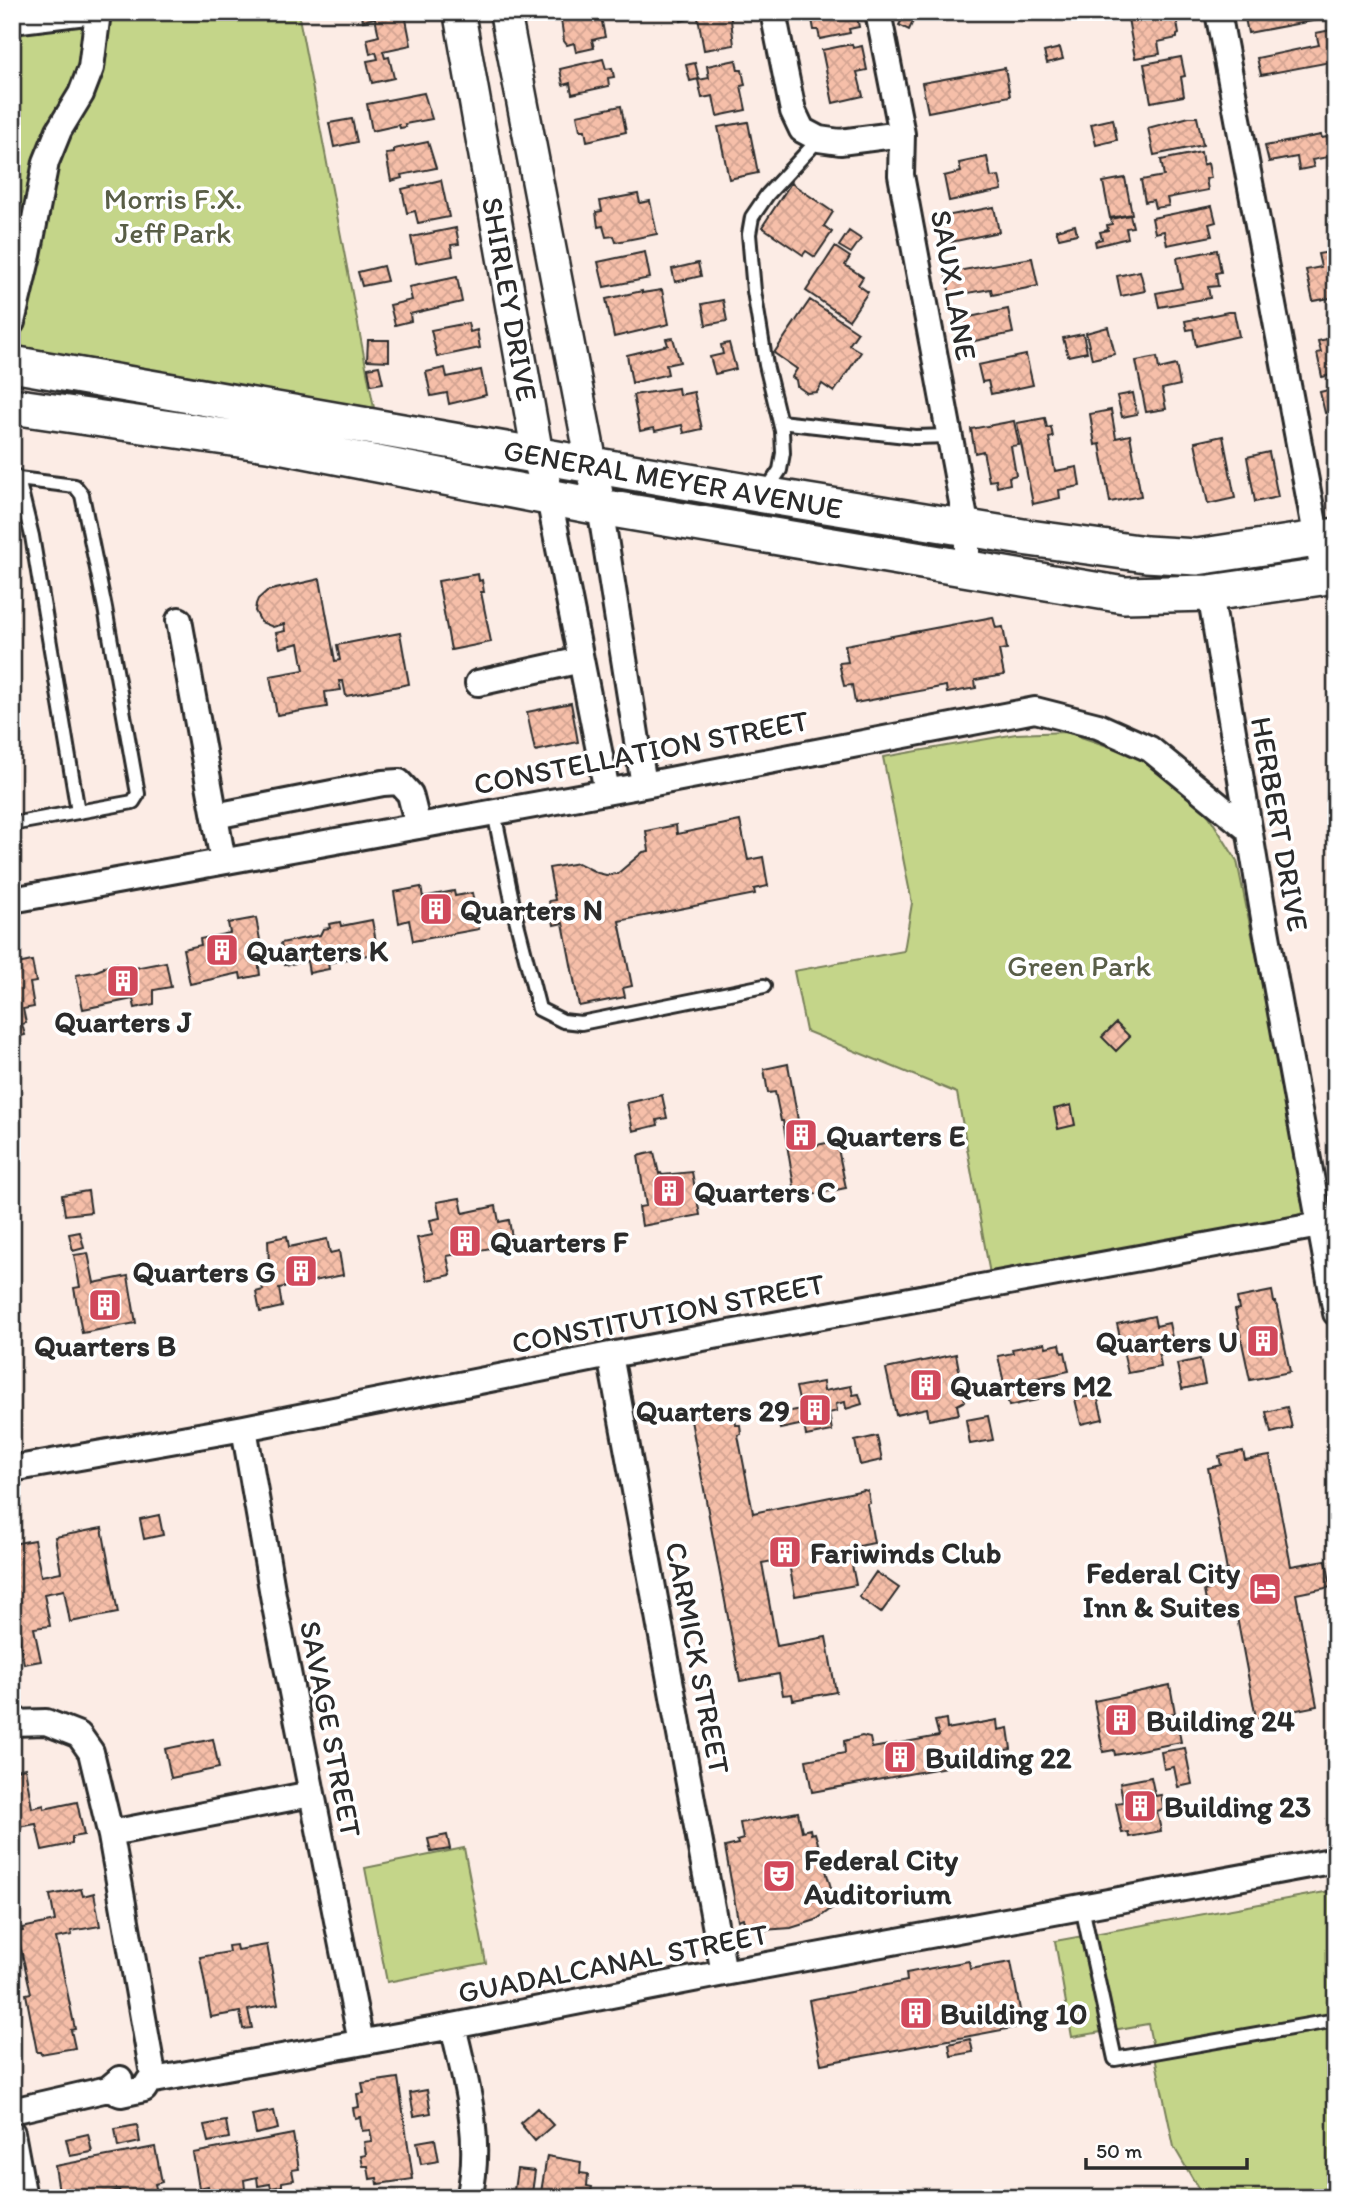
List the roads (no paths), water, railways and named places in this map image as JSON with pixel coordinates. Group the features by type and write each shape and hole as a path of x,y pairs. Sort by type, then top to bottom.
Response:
{"main road":[{"name":"GENERAL MEYER AVENUE","path":"12,364 764,495 967,529 1133,552 1197,557 1326,538"},
{"name":"GENERAL MEYER AVENUE","path":"12,406 274,444 549,498 1124,595 1210,593 1330,576"}],"street":[{"path":"12,21 86,12"},
{"path":"12,322 46,162 59,130 81,94 91,68 98,12"},
{"name":"SHIRLEY DRIVE","path":"460,12 538,457 549,498 607,791"},
{"name":"SHIRLEY DRIVE","path":"505,12 600,507 644,785"},
{"path":"773,12 793,111 802,130 819,139 841,142 902,134"},
{"name":"SAUX LANE","path":"878,12 902,134 901,175 967,529 967,570"},
{"path":"1219,12 1326,538 1330,576"},
{"name":"HERBERT DRIVE","path":"1210,593 1249,830 1328,1223 1336,1313"},
{"path":"179,620 223,861"},
{"path":"478,682 582,660"},
{"name":"CONSTELLATION STREET","path":"12,900 644,785 1035,710 1098,726 1150,749 1249,830"},
{"path":"215,816 399,782 410,794 418,826"},
{"name":"CONSTITUTION STREET","path":"12,1469 244,1428 610,1355 1328,1223"},
{"name":"CARMICK STREET","path":"610,1355 724,1973"},
{"name":"SAVAGE STREET","path":"244,1428 274,1601 361,2042"},
{"path":"12,1723 46,1722 79,1735 91,1752 111,1833 152,2080"},
{"path":"111,1833 311,1794"},
{"name":"GUADALCANAL STREET","path":"12,2111 108,2089 121,2094 144,2089 152,2080 1336,1860"},
{"path":"453,2026 475,2133 476,2156 470,2198"},
{"path":"12,2133 24,2198"}],"lane":[{"path":"764,495 780,470 783,453 780,422 766,365 754,291 749,234 752,217 767,195 819,139"},
{"path":"780,422 915,437 949,436"},
{"path":"12,824 78,812 132,802 138,793 82,495 75,486 15,476 32,536 78,812"},
{"path":"494,811 515,915 539,1009 563,1021 581,1023 764,986"},
{"path":"1082,1907 1115,2059 1336,2020"}],"place":[{"name":"Quarters N","path":"436,909"},
{"name":"Quarters K","path":"222,950"},
{"name":"Quarters J","path":"123,981"},
{"name":"Quarters E","path":"801,1135"},
{"name":"Quarters C","path":"669,1191"},
{"name":"Quarters F","path":"465,1241"},
{"name":"Quarters G","path":"301,1271"},
{"name":"Quarters B","path":"105,1305"},
{"name":"Quarters U","path":"1263,1341"},
{"name":"Quarters M2","path":"926,1385"},
{"name":"Quarters 29","path":"815,1410"},
{"name":"Fariwinds Club","path":"785,1552"},
{"name":"Federal City Inn & Suites","path":"1265,1589"},
{"name":"Building 24","path":"1121,1720"},
{"name":"Building 22","path":"900,1757"},
{"name":"Building 23","path":"1140,1806"},
{"name":"Federal City Auditorium","path":"779,1876"},
{"name":"Building 10","path":"916,2013"}],"park label":[{"name":"Morris F.X. Jeff Park","path":"173,215"},
{"name":"Green Park","path":"1079,965"}]}
